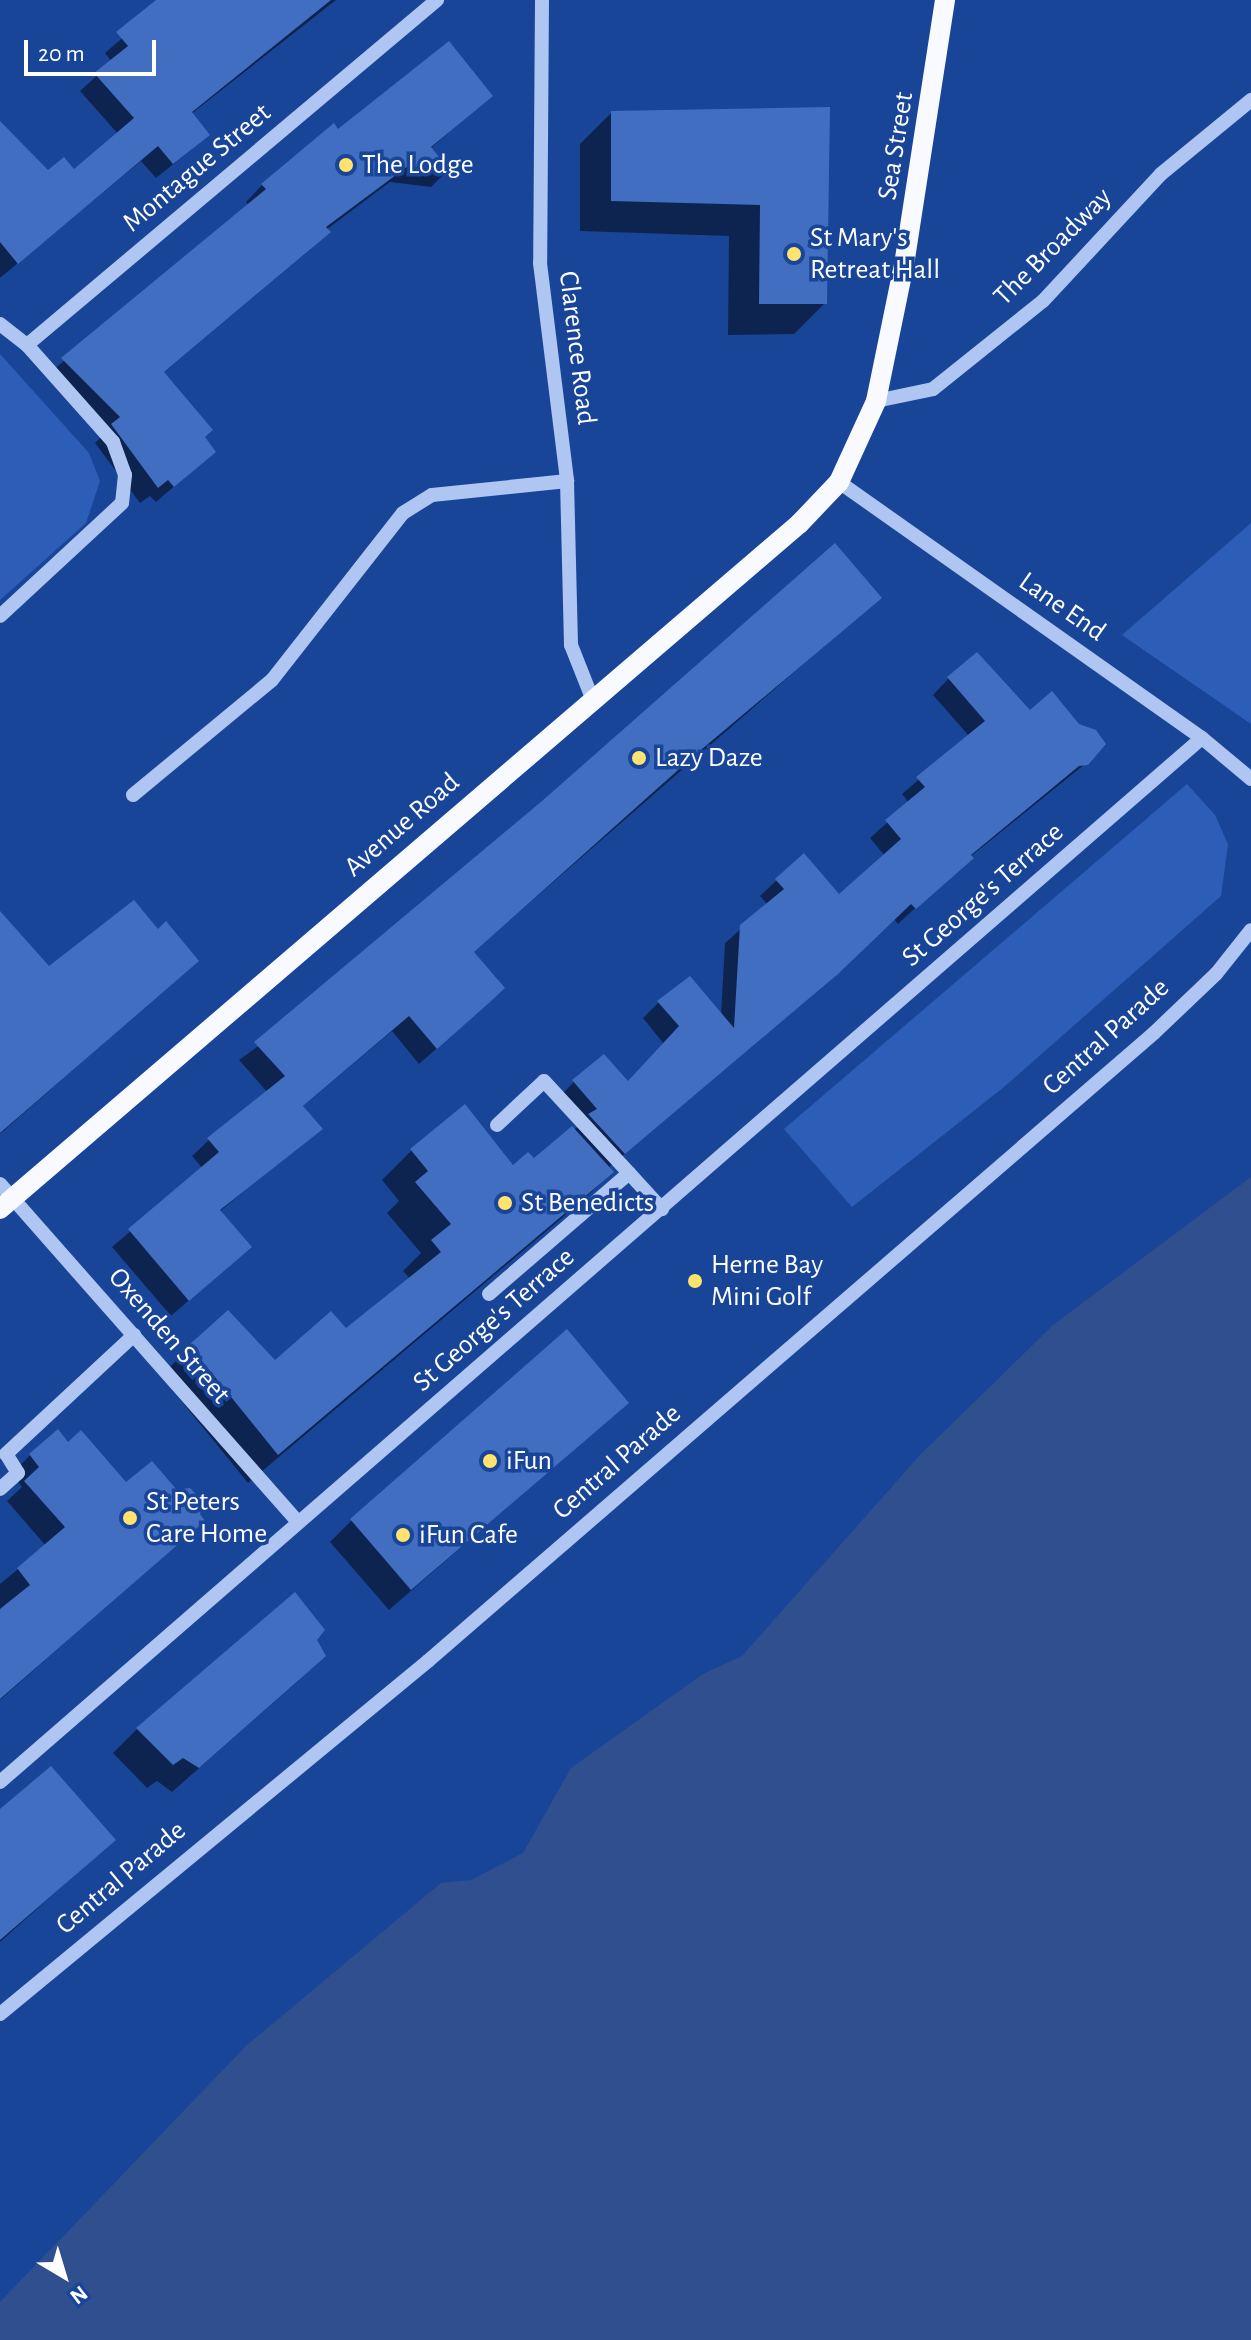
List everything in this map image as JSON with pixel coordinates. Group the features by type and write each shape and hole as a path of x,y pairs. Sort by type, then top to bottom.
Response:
{"main road":[{"name":"Sea Street","path":"839,482 876,401 907,250 945,0"},
{"name":"Avenue Road","path":"4,1197 799,524 839,482"}],"street":[{"name":"Montague Street","path":"27,345 437,0"},
{"name":"Clarence Road","path":"542,0 540,263 567,481 571,645 592,698"},
{"name":"The Broadway","path":"876,401 933,389 1043,301 1161,174 1251,100"},
{"path":"0,324 27,345 113,442 125,475 122,503 0,616"},
{"path":"133,795 272,680 403,513 432,495 567,481"},
{"name":"Lane End","path":"839,482 1202,738 1251,779"},
{"name":"St George's Terrace","path":"0,1782 1202,738"},
{"name":"Central Parade","path":"0,2014 428,1661 1154,1033 1216,974 1251,930"},
{"path":"497,1125 544,1081 662,1209"},
{"path":"489,1294 629,1173"},
{"name":"Oxenden Street","path":"4,1197 134,1335 298,1522"},
{"path":"0,1489 18,1473 6,1454 134,1335"}],"shaded area":[{"path":"0,354 89,453 100,481 86,523 0,600"},
{"path":"1251,523 1251,724 1122,635"},
{"path":"1187,784 1215,815 1228,844 1221,896 1004,1087 852,1207 784,1129"},
{"path":"1251,1177 1251,2340 0,2340 0,2302 247,2045 441,1883 471,1880 523,1853 571,1768 703,1674 742,1656 919,1456 1053,1325"}],"building":[{"path":"156,0 331,0 192,112 210,135 173,164 158,146 18,264 0,242 0,121 48,170 64,157 74,169 134,118 94,73 128,46 116,32"},
{"path":"449,41 493,96 431,147 450,171 408,166 326,227 331,232 164,372 213,430 205,437 216,452 174,487 168,480 158,488 111,424 120,417 61,358 266,189 261,184 334,123 338,129"},
{"name":"St Mary's Retreat Hall","path":"830,107 827,304 759,304 760,205 611,201 611,111"},
{"path":"835,543 882,598 696,754 474,952 505,988 437,1049 409,1016 303,1106 323,1129 220,1210 252,1247 189,1301 128,1229 219,1152 207,1138 285,1076 254,1042 542,801"},
{"path":"977,652 1030,710 1052,691 1079,724 1096,730 1106,744 1088,765 1079,766 971,855 974,858 916,909 911,904 838,974 625,1154 588,1114 597,1109 572,1080 604,1054 628,1081 679,1026 657,1001 690,976 734,1028 740,925 784,889 775,879 804,853 839,894 901,839 885,820 925,787 916,777 985,721 947,677"},
{"path":"134,900 158,929 166,921 199,961 0,1133 0,911 49,966"},
{"path":"465,1104 513,1165 528,1152 534,1158 572,1126 614,1172 278,1455 189,1345 228,1310 275,1360 331,1311 346,1328 441,1252 431,1240 451,1224 415,1182 428,1171 410,1149"},
{"path":"567,1329 629,1403 411,1590 350,1519"},
{"name":"St Peters Care Home","path":"58,1429 68,1442 81,1430 126,1482 152,1461 177,1490 190,1488 203,1502 200,1514 205,1521 0,1699 0,1609 30,1585 17,1568 65,1527 24,1481 39,1467 29,1454"},
{"path":"295,1592 325,1630 317,1640 326,1656 199,1768 183,1758 173,1765 136,1728"},
{"path":"51,1766 116,1840 0,1940 0,1809"}],"place":[{"name":"The Lodge","path":"346,165"},
{"name":"St Mary's Retreat Hall","path":"794,254"},
{"name":"Lazy Daze","path":"639,758"},
{"name":"St Benedicts","path":"505,1203"},
{"name":"Herne Bay Mini Golf","path":"695,1281"},
{"name":"iFun","path":"490,1461"},
{"name":"St Peters Care Home","path":"130,1518"},
{"name":"iFun Cafe","path":"403,1535"}]}
